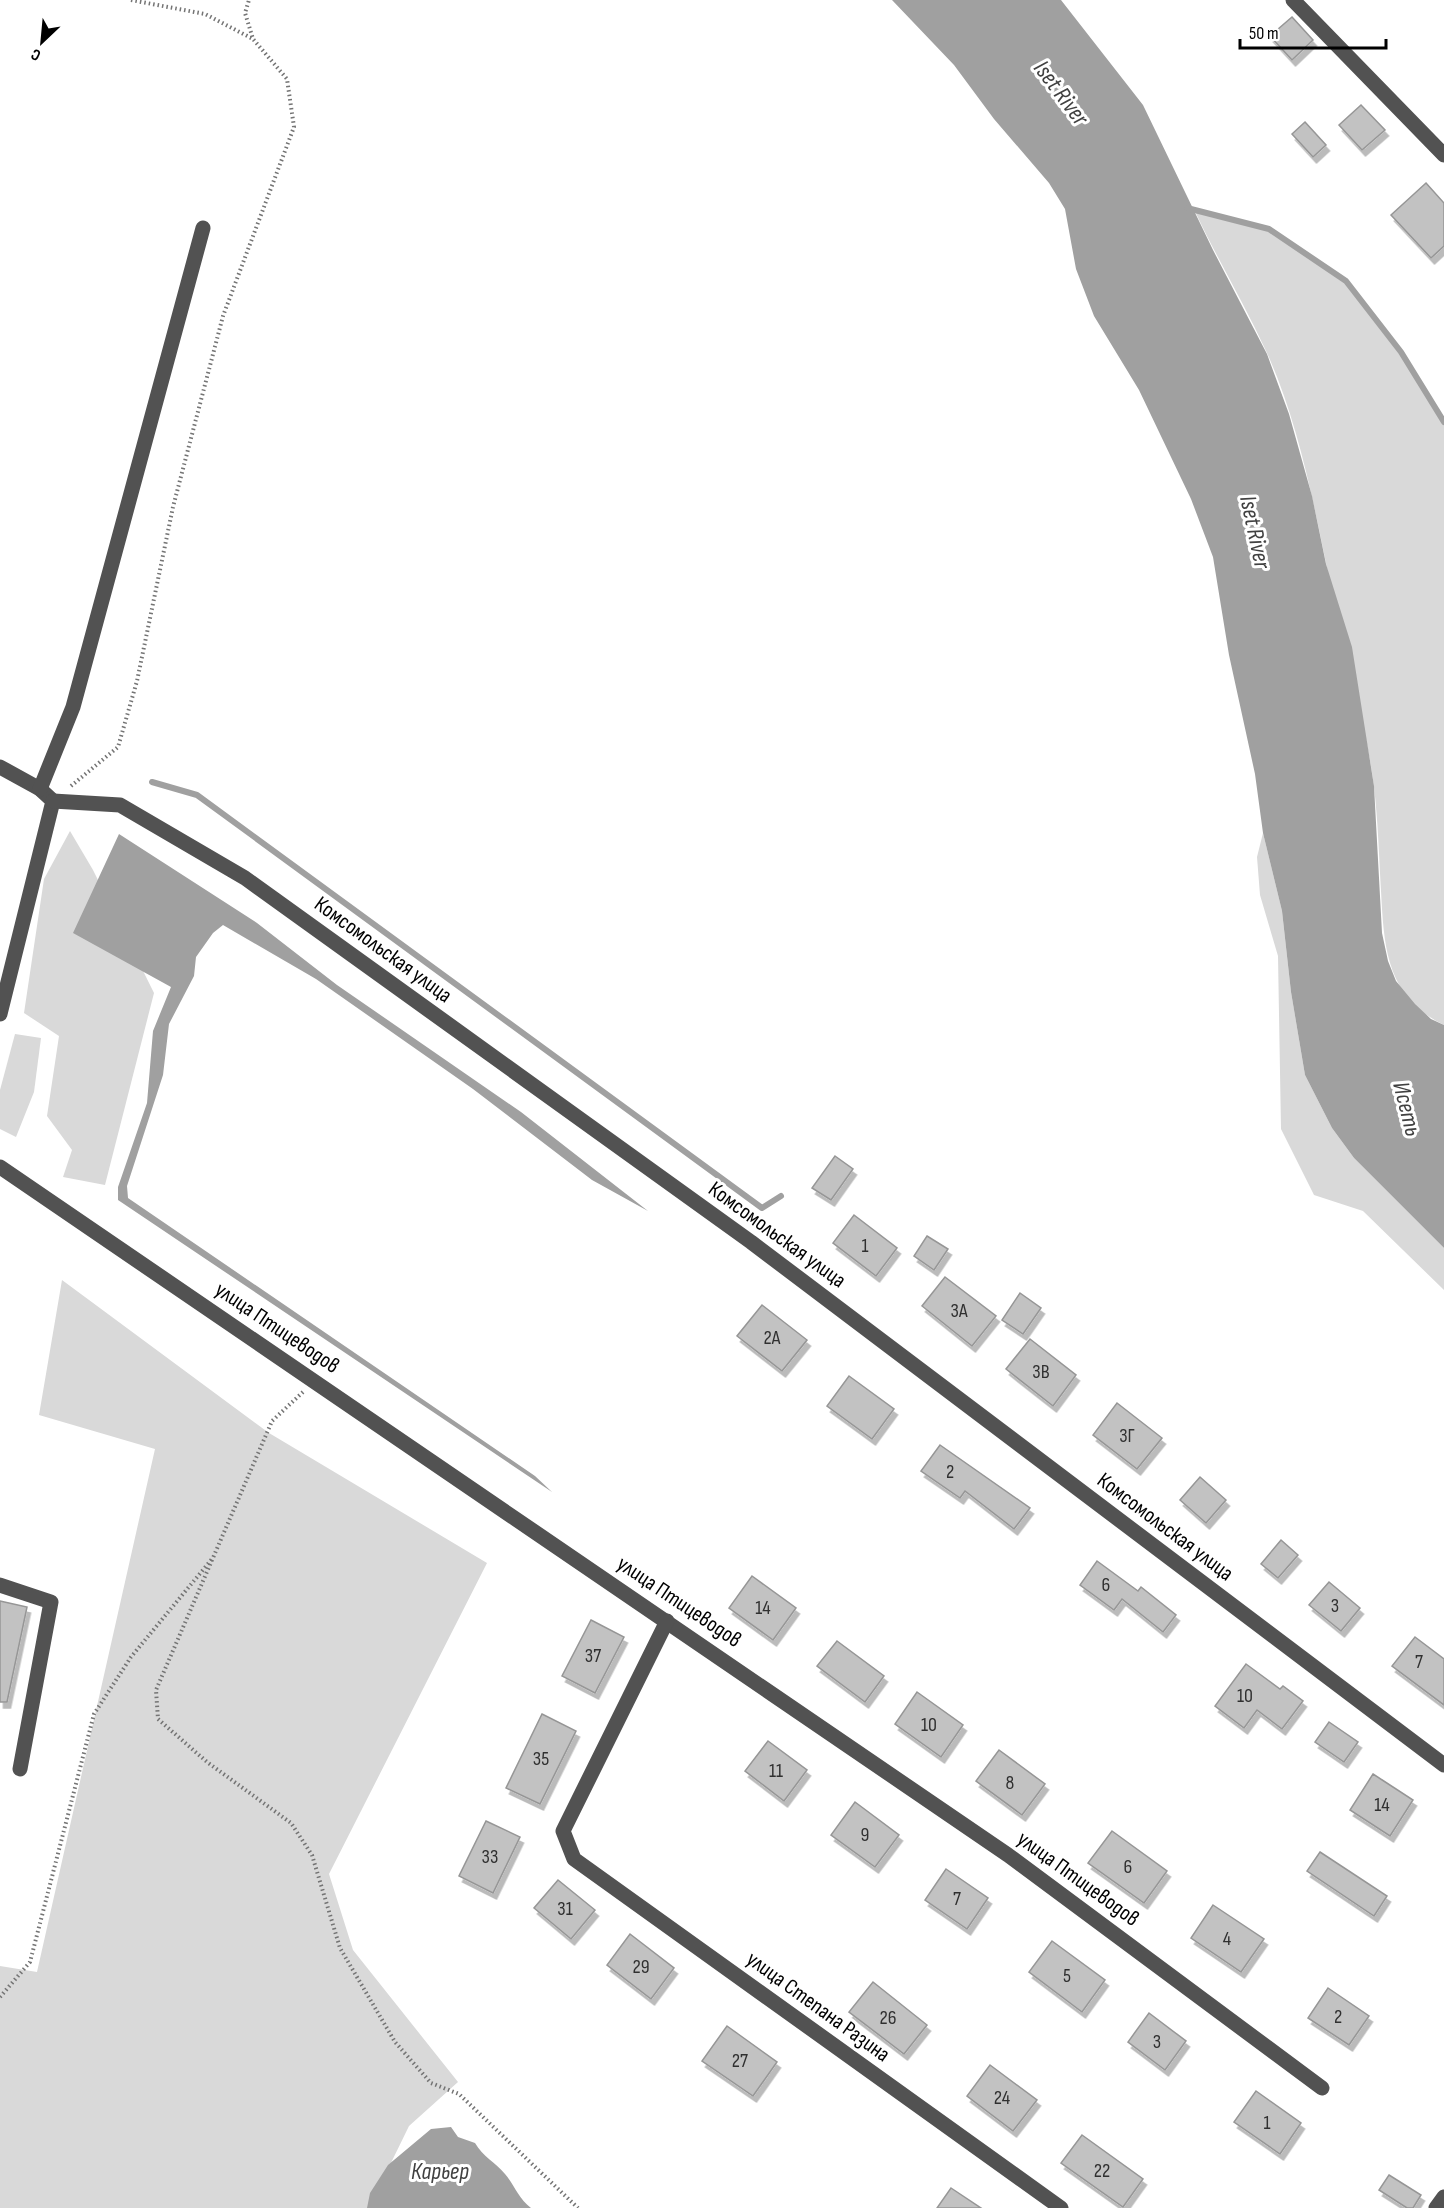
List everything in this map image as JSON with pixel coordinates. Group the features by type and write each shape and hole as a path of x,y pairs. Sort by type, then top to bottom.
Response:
{"street":[{"path":"1293,0 1444,155"},
{"path":"40,789 73,707 203,228"},
{"path":"0,767 40,789 52,801 0,1014"},
{"name":"Комсомольская улица","path":"52,801 120,805 245,878 751,1242 1444,1765"},
{"name":"улица Птицеводов","path":"0,1167 1008,1855 1322,2088"},
{"path":"0,1585 51,1602 20,1769"},
{"name":"улица Степана Разина","path":"667,1621 563,1831 574,1859 1061,2208"},
{"path":"1436,2208 1444,2197"}],"path":[{"path":"52,801 118,747 137,681 172,507 223,316 294,127 287,79 253,39 205,14 131,0"},
{"path":"249,0 245,14 253,39"},
{"path":"315,1381 272,1421 217,1554 156,1690 158,1719 207,1762 291,1823 312,1854 340,1948 395,2042 430,2084 459,2094 578,2208"},
{"path":"0,1997 30,1962 94,1714 131,1657 217,1554"}],"shaded area":[{"path":"1193,207 1269,229 1346,281 1401,352 1444,422 1444,1025 1425,1014 1410,1000 1399,985 1392,969 1384,932 1371,764 1299,444 1267,353"},
{"path":"70,831 93,870 154,993 105,1185 63,1177 72,1150 47,1116 59,1036 24,1013 44,879"},
{"path":"1263,833 1282,911 1291,992 1305,1075 1332,1128 1354,1158 1444,1248 1444,1290 1363,1211 1314,1195 1281,1129 1278,956 1260,895 1257,857"},
{"path":"15,1034 41,1038 34,1092 16,1137 0,1129 0,1090"},
{"path":"62,1280 269,1433 487,1563 329,1874 353,1950 458,2082 409,2126 369,2208 0,2208 0,1966 37,1972 155,1449 39,1415"}],"water":[{"path":"892,0 1061,0 1143,105 1213,250 1267,354 1289,414 1312,496 1326,564 1352,647 1374,786 1382,933 1388,961 1396,981 1415,1004 1431,1019 1444,1025 1444,1248 1354,1158 1332,1128 1305,1075 1291,992 1282,911 1263,833 1255,774 1229,655 1213,557 1191,499 1139,390 1094,316 1076,269 1065,209 1049,183 994,119 954,65"},
{"path":"119,834 257,923 337,985 521,1112 648,1211 592,1180 473,1089 316,979 223,925 213,933 196,957 194,976 169,1024 163,1075 127,1186 128,1198 535,1476 552,1492 118,1200 118,1187 147,1103 153,1031 171,987 73,933"},
{"name":"Карьер","path":"451,2127 458,2137 475,2143 505,2174 531,2208 367,2208 370,2193 388,2165 431,2129"}],"building":[{"path":"1292,17 1313,40 1292,60 1270,36"},
{"path":"1361,105 1385,130 1362,150 1339,125"},
{"path":"1305,122 1326,145 1313,157 1292,134"},
{"path":"1426,183 1444,203 1444,246 1431,258 1391,215"},
{"path":"835,1156 853,1169 831,1200 812,1188"},
{"path":"854,1215 897,1248 876,1276 833,1243"},
{"path":"927,1236 948,1249 934,1270 914,1256"},
{"path":"945,1277 996,1316 972,1346 922,1306"},
{"path":"1020,1293 1041,1308 1023,1334 1002,1320"},
{"path":"762,1305 807,1340 782,1371 737,1336"},
{"path":"1030,1339 1076,1375 1053,1406 1006,1369"},
{"path":"849,1376 894,1409 872,1439 827,1406"},
{"path":"1117,1403 1162,1438 1137,1469 1093,1435"},
{"path":"940,1445 1030,1508 1014,1529 965,1491 960,1498 921,1471"},
{"path":"1200,1477 1226,1500 1206,1523 1180,1500"},
{"path":"1281,1540 1298,1555 1278,1578 1261,1564"},
{"path":"1097,1561 1138,1591 1141,1587 1176,1615 1163,1632 1122,1599 1114,1610 1080,1585"},
{"path":"752,1576 796,1608 773,1640 729,1608"},
{"path":"1329,1582 1360,1608 1341,1631 1309,1605"},
{"path":"0,1601 27,1607 7,1702 0,1702"},
{"path":"591,1620 624,1637 595,1693 562,1676"},
{"path":"1415,1637 1444,1659 1444,1705 1392,1666"},
{"path":"837,1641 884,1676 865,1702 817,1666"},
{"path":"1246,1664 1280,1689 1283,1686 1303,1701 1282,1729 1257,1710 1244,1728 1215,1706"},
{"path":"917,1692 963,1725 941,1757 895,1724"},
{"path":"542,1714 576,1731 540,1804 506,1788"},
{"path":"1329,1722 1358,1742 1344,1762 1315,1742"},
{"path":"768,1741 807,1770 784,1801 745,1771"},
{"path":"999,1750 1045,1784 1022,1815 976,1781"},
{"path":"1373,1774 1413,1800 1390,1836 1350,1810"},
{"path":"855,1802 899,1835 875,1867 831,1835"},
{"path":"486,1821 520,1837 493,1893 459,1876"},
{"path":"1112,1831 1167,1871 1144,1903 1088,1863"},
{"path":"1320,1852 1387,1896 1374,1916 1307,1871"},
{"path":"946,1869 988,1898 967,1929 925,1900"},
{"path":"558,1880 595,1910 571,1939 534,1908"},
{"path":"1213,1905 1264,1939 1241,1972 1191,1938"},
{"path":"630,1934 674,1968 651,1999 607,1965"},
{"path":"1052,1941 1105,1980 1082,2012 1029,1972"},
{"path":"873,1982 927,2025 904,2054 849,2012"},
{"path":"1328,1988 1369,2016 1349,2045 1308,2018"},
{"path":"1149,2013 1186,2041 1165,2070 1128,2042"},
{"path":"727,2026 777,2062 753,2096 702,2061"},
{"path":"990,2065 1037,2100 1013,2131 967,2096"},
{"path":"1256,2091 1301,2123 1280,2154 1234,2122"},
{"path":"1082,2135 1143,2179 1123,2207 1061,2163"},
{"path":"1389,2175 1421,2195 1413,2208 1407,2208 1379,2190"},
{"path":"951,2188 981,2208 937,2208"}],"waterway":[{"path":"1187,208 1269,229 1346,281 1401,352 1444,422"},
{"path":"152,782 197,795 762,1208 781,1196"}],"water label":[{"name":"Iset River","path":"1061,93"},
{"name":"Iset River","path":"1255,532"},
{"name":"Исеть","path":"1407,1109"}]}
